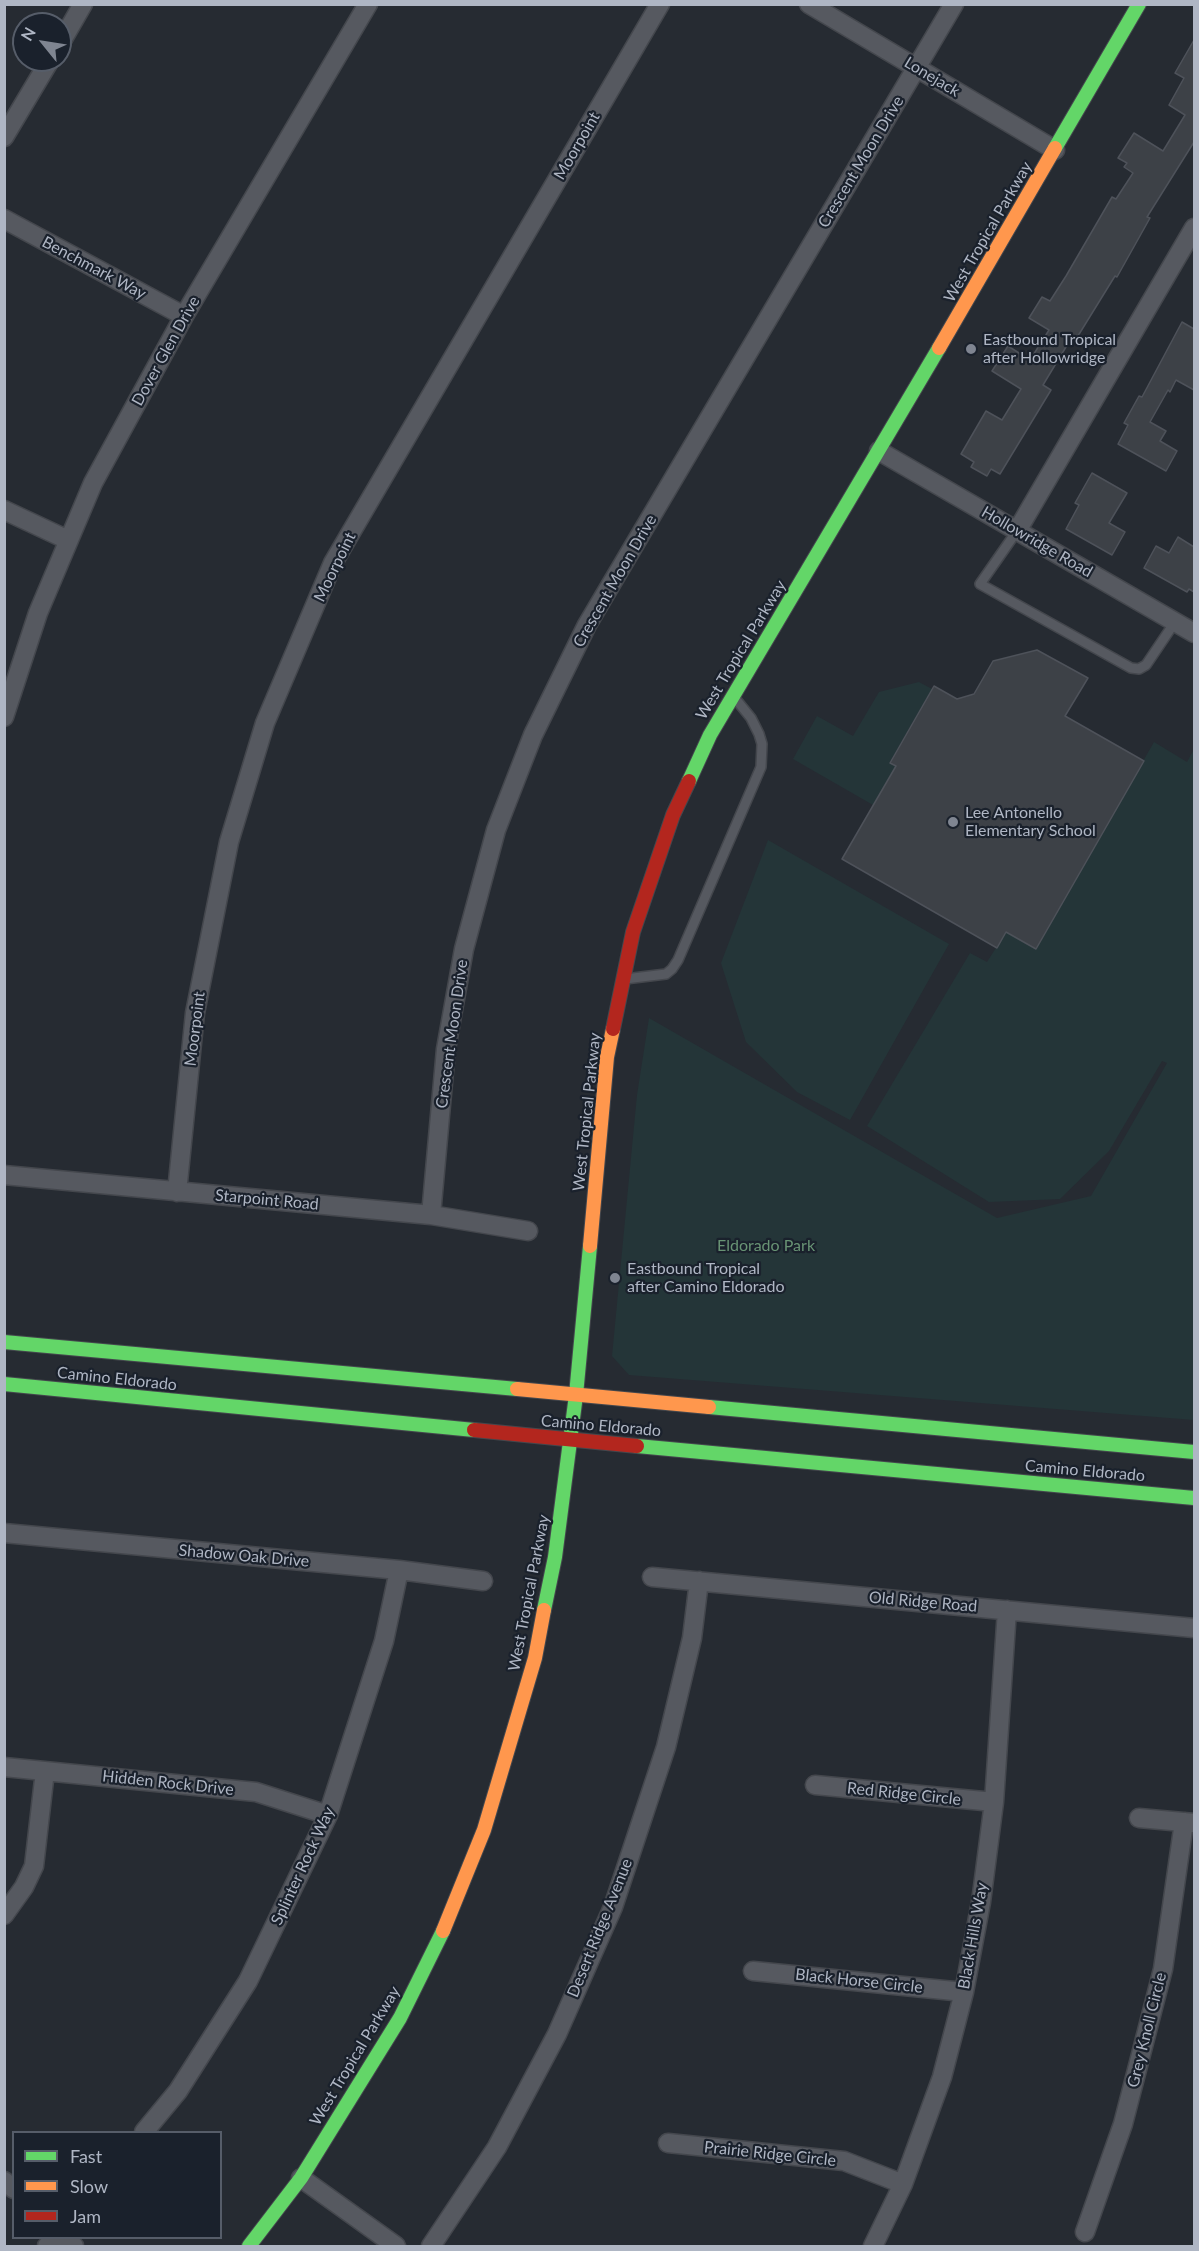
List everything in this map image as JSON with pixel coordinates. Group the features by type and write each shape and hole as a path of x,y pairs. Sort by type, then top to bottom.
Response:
{"main road":[{"name":"West Tropical Parkway","path":"249,2247 301,2178 400,2018 445,1926 484,1830 535,1658 555,1557 571,1440 605,1070 633,932 673,815 710,735 879,451 1139,4"},
{"name":"Camino Eldorado","path":"4,1342 1194,1452"},
{"name":"Camino Eldorado","path":"4,1384 1194,1498"}],"street":[{"path":"72,23 83,4"},
{"name":"Dover Glen Drive","path":"4,717 38,613 93,483 184,316 368,4"},
{"name":"Moorpoint","path":"177,1192 195,1013 229,842 265,723 333,563 660,4"},
{"name":"Lonejack","path":"809,4 1055,150"},
{"name":"Crescent Moon Drive","path":"431,1215 446,1049 464,949 496,830 533,735 587,625 954,4"},
{"path":"4,137 43,72"},
{"name":"Benchmark Way","path":"4,219 184,316"},
{"path":"1017,531 1194,228"},
{"name":"Hollowridge Road","path":"879,451 1194,633"},
{"path":"4,510 68,540"},
{"name":"Starpoint Road","path":"4,1175 431,1215 528,1231"},
{"name":"Shadow Oak Drive","path":"4,1533 399,1570 483,1581"},
{"name":"Splinter Rock Way","path":"146,2131 178,2091 248,1981 328,1815 384,1641 399,1570"},
{"name":"Old Ridge Road","path":"652,1577 1194,1628"},
{"name":"Desert Ridge Avenue","path":"431,2247 502,2136 557,2034 612,1907 666,1747 692,1638 699,1581"},
{"name":"Black Hills Way","path":"873,2247 903,2184 942,2078 964,1992 981,1902 993,1802 1007,1610"},
{"name":"Hidden Rock Drive","path":"4,1767 256,1792 328,1815"},
{"path":"4,1915 24,1887 34,1866 45,1771"},
{"name":"Red Ridge Circle","path":"815,1785 993,1802"},
{"path":"1139,1818 1189,1823"},
{"name":"Grey Knoll Circle","path":"1085,2232 1123,2124 1163,1969 1189,1823"},
{"name":"Black Horse Circle","path":"753,1971 964,1992"},
{"name":"Prairie Ridge Circle","path":"668,2143 844,2161 903,2184"},
{"path":"301,2178 396,2247"}],"lane":[{"path":"1017,531 980,584 1131,668 1139,669 1146,665 1175,622"},
{"path":"623,980 666,974 678,960 761,767 763,757 759,734 751,718 733,696"}],"green space":[{"path":"919,682 932,689 890,762 896,766 873,805 793,759 817,716 853,736 879,692"},
{"name":"Eldorado Park","path":"1154,742 1187,762 1194,749 1194,1420 629,1375 612,1356 637,1095 649,1018 997,1218 1091,1196 1167,1063 1162,1061 1109,1151 1060,1199 989,1202 867,1126 970,953 987,962 1006,932 1036,949"},
{"path":"768,840 949,944 850,1120 797,1092 746,1042 721,963"}],"building":[{"path":"1194,40 1194,142 1147,217 1150,218 1117,277 1115,276 1073,344 1069,342 1043,385 1051,390 1000,474 991,469 987,476 971,467 974,462 961,454 986,411 1002,420 1021,389 992,371 1008,346 1030,360 1049,330 1029,318 1042,297 1050,301 1112,197 1116,199 1133,173 1124,167 1127,163 1118,158 1134,133 1163,151 1185,115 1169,105 1184,78 1175,73"},
{"path":"1182,322 1194,329 1194,390 1176,380 1150,422 1166,431 1160,441 1177,451 1166,471 1118,444 1128,425 1124,423 1139,396 1142,397"},
{"path":"1092,473 1127,493 1109,523 1125,532 1112,555 1066,529 1079,505 1075,503"},
{"path":"1178,537 1194,547 1194,592 1189,589 1187,592 1144,568 1156,546 1169,553"},
{"path":"1037,650 1088,678 1065,716 1144,761 1036,949 1006,932 997,948 842,859 896,766 890,763 934,686 957,699 974,694 993,661"}],"traffic: fast":[{"path":"1055,148 1139,4"},
{"path":"689,781 710,735 939,348"},
{"path":"544,1610 555,1557 576,1395 590,1246"},
{"path":"4,1342 517,1389"},
{"path":"4,1384 474,1430"},
{"path":"709,1407 1194,1452"},
{"path":"637,1446 1194,1498"},
{"path":"249,2246 301,2178 400,2018 443,1931"}],"traffic: slow":[{"path":"939,348 1055,148"},
{"path":"590,1246 607,1057 613,1029"},
{"path":"517,1389 709,1407"},
{"path":"443,1931 484,1830 535,1658 544,1610"}],"traffic: jam":[{"path":"613,1029 633,932 673,815 689,781"},
{"path":"474,1430 637,1446"}],"place":[{"name":"Eastbound Tropical after Hollowridge","path":"971,349"},
{"name":"Lee Antonello Elementary School","path":"953,822"},
{"name":"Eastbound Tropical after Camino Eldorado","path":"615,1278"}]}
